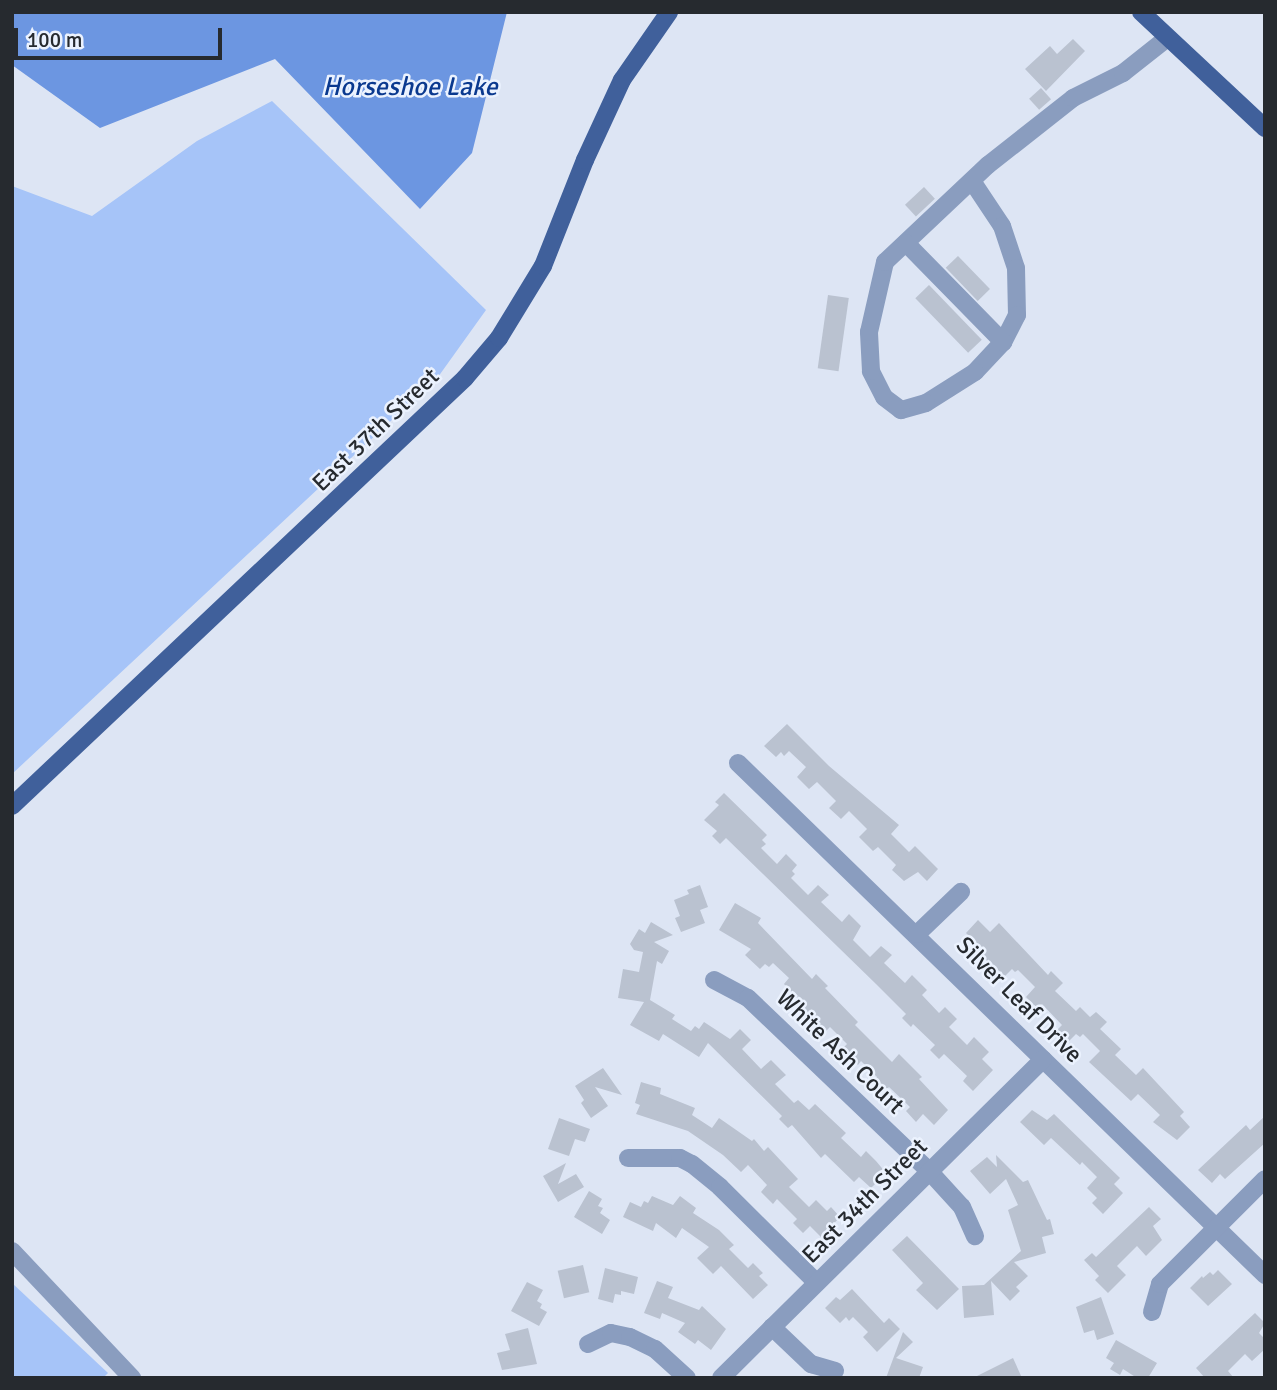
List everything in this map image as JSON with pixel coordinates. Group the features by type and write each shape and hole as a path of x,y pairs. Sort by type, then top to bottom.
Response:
{"main road":[{"name":"East 37th Street","path":"12,806 466,379 499,338 543,266 585,160 622,79 669,12"},
{"path":"1141,12 1166,39 1265,128"}],"street":[{"path":"972,181 1002,226 1016,268 1017,315 1003,342 975,372 926,403 901,410 892,405 871,371 869,332 885,262 972,181 1073,98 1123,73 1166,39"},
{"path":"906,243 1003,342"},
{"name":"Silver Leaf Drive","path":"738,762 1265,1275"},
{"path":"917,934 961,892"},
{"name":"White Ash Court","path":"714,980 748,998 930,1172 962,1207 975,1236"},
{"name":"East 34th Street","path":"721,1378 1043,1059"},
{"path":"628,1158 680,1158 692,1164 720,1187 817,1283"},
{"path":"1152,1312 1160,1284 1265,1179"},
{"path":"12,1251 132,1378"},
{"path":"772,1327 811,1364 835,1371"},
{"path":"588,1344 611,1333 630,1337 656,1349 687,1378"}],"shaded area":[{"path":"272,101 486,310 438,377 12,774 12,186 92,216 197,141"},
{"path":"12,1283 108,1373 103,1378 12,1378"}],"water":[{"name":"Horseshoe Lake","path":"12,12 507,12 472,153 420,209 275,59 100,128 12,65"}],"building":[{"path":"1073,39 1085,51 1046,91 1025,69 1050,46 1057,54"},
{"path":"1041,88 1051,99 1039,110 1029,99"},
{"path":"924,187 935,199 916,216 905,205"},
{"path":"958,256 990,289 978,301 946,268"},
{"path":"929,285 982,340 968,353 915,298"},
{"path":"828,295 849,298 838,371 818,368"},
{"path":"787,724 829,766 899,825 891,834 909,852 915,846 938,869 927,881 918,872 904,881 892,870 896,865 878,847 873,851 859,837 867,829 849,811 841,819 829,808 836,801 817,782 809,789 797,777 806,767 789,751 784,756 781,752 776,757 764,746"},
{"path":"724,793 767,835 762,840 766,844 761,848 777,864 786,854 797,865 791,878 808,895 818,885 829,895 821,902 842,922 849,914 861,926 853,940 870,957 881,946 892,955 884,963 905,983 912,975 927,990 922,995 939,1013 945,1007 957,1019 949,1027 967,1045 974,1037 989,1052 982,1059 993,1070 973,1091 963,1081 967,1076 944,1054 939,1059 930,1050 935,1045 913,1024 911,1027 902,1018 906,1014 876,984 726,838 720,844 712,836 717,831 704,820 719,805 715,802"},
{"path":"700,885 708,907 700,910 705,923 681,932 675,918 680,916 674,900 689,894 687,890"},
{"path":"735,903 761,918 758,923 812,979 816,974 828,986 825,988 858,1022 855,1025 892,1062 899,1054 922,1077 919,1079 948,1110 934,1125 923,1114 916,1122 906,1111 910,1107 889,1087 885,1091 874,1080 877,1077 861,1061 858,1065 842,1049 847,1044 830,1027 824,1033 791,1000 795,996 784,984 789,978 773,963 769,967 765,964 760,969 745,955 751,949 719,930"},
{"path":"978,920 990,932 999,923 1048,975 1051,971 1063,983 1055,991 1076,1011 1080,1007 1090,1017 1096,1012 1107,1022 1100,1029 1121,1049 1115,1055 1136,1075 1143,1068 1184,1112 1180,1116 1190,1127 1177,1140 1153,1122 1160,1115 1138,1094 1131,1101 1089,1062 1100,1051 1083,1034 1080,1037 1076,1034 1069,1041 1057,1030 1062,1025 1042,1004 1038,1009 1026,997 1035,987 1018,970 1015,972 1012,969 1005,976 973,949 977,945 966,933"},
{"path":"651,922 673,935 654,942 669,951 662,964 657,961 650,1000 675,1015 672,1019 691,1031 695,1026 699,1029 704,1022 730,1039 740,1029 751,1040 742,1049 761,1069 771,1060 786,1075 775,1084 794,1103 798,1100 809,1110 815,1104 846,1133 841,1138 861,1157 866,1151 886,1173 871,1188 859,1177 854,1182 825,1154 821,1158 792,1125 788,1128 779,1119 782,1116 708,1043 699,1057 663,1034 659,1041 630,1025 644,1002 618,998 623,969 639,972 643,952 634,950 630,944 639,929 645,933"},
{"path":"603,1068 622,1095 595,1087 608,1106 591,1118 581,1103 584,1100 575,1086"},
{"path":"641,1082 661,1088 660,1094 695,1108 692,1115 712,1128 719,1118 752,1141 754,1139 764,1151 768,1147 798,1179 789,1187 809,1207 816,1200 827,1211 831,1207 840,1217 821,1237 810,1226 803,1233 793,1223 797,1219 777,1199 773,1204 761,1192 767,1185 748,1165 741,1172 723,1155 688,1131 636,1114 640,1105 635,1103"},
{"path":"1032,1110 1047,1120 1054,1114 1120,1178 1114,1184 1123,1193 1103,1214 1092,1203 1097,1198 1087,1188 1097,1177 1051,1138 1044,1145 1020,1122"},
{"path":"1265,1116 1265,1143 1225,1179 1220,1174 1212,1183 1198,1170 1246,1125 1250,1130"},
{"path":"559,1118 590,1129 585,1142 575,1139 569,1156 548,1149"},
{"path":"996,1155 1023,1182 1028,1180 1047,1220 1050,1219 1054,1234 1042,1237 1046,1253 1014,1262 1028,1276 1016,1287 1020,1291 1010,1301 991,1281 994,1315 964,1318 962,1286 984,1285 1021,1251 1008,1210 1018,1205 1006,1179 990,1194 970,1171 987,1157 997,1167"},
{"path":"566,1163 558,1184 576,1174 584,1187 558,1202 543,1176"},
{"path":"589,1191 602,1199 598,1206 603,1208 600,1213 610,1220 602,1234 574,1217"},
{"path":"652,1196 673,1205 680,1196 696,1208 693,1213 719,1230 734,1245 729,1249 748,1268 753,1263 763,1273 759,1276 768,1285 753,1299 721,1266 713,1274 697,1258 709,1247 682,1228 676,1238 656,1223 653,1231 623,1217 630,1202 641,1207 644,1201 648,1203"},
{"path":"1149,1207 1161,1219 1153,1226 1162,1240 1146,1256 1137,1246 1117,1266 1126,1275 1108,1293 1095,1280 1099,1276 1084,1260 1092,1253 1096,1257"},
{"path":"907,1236 959,1289 937,1310 916,1290 923,1283 892,1250"},
{"path":"583,1265 589,1292 564,1298 558,1271"},
{"path":"605,1268 638,1277 634,1294 621,1291 621,1295 615,1294 613,1303 598,1299"},
{"path":"1218,1270 1232,1284 1208,1306 1190,1288 1202,1276 1203,1278 1210,1272 1213,1275"},
{"path":"657,1281 673,1287 668,1298 699,1310 702,1306 726,1329 711,1350 698,1340 695,1344 678,1332 685,1323 662,1313 660,1319 644,1313"},
{"path":"527,1282 543,1290 537,1301 542,1304 540,1308 547,1312 539,1326 511,1311"},
{"path":"852,1289 884,1323 889,1318 900,1329 877,1352 863,1337 868,1332 853,1317 849,1321 846,1317 840,1323 825,1308 836,1297 840,1300"},
{"path":"1101,1297 1114,1334 1097,1340 1094,1330 1084,1333 1076,1307"},
{"path":"1255,1313 1265,1323 1259,1333 1265,1339 1265,1349 1252,1361 1245,1354 1228,1371 1234,1378 1205,1378 1196,1368"},
{"path":"528,1328 537,1364 502,1370 497,1353 510,1350 505,1334"},
{"path":"903,1332 913,1342 896,1358 923,1367 919,1378 886,1378"},
{"path":"1116,1340 1157,1363 1148,1378 1137,1378 1123,1369 1120,1375 1110,1369 1114,1363 1106,1358"},
{"path":"1013,1358 1022,1378 973,1378"}]}
